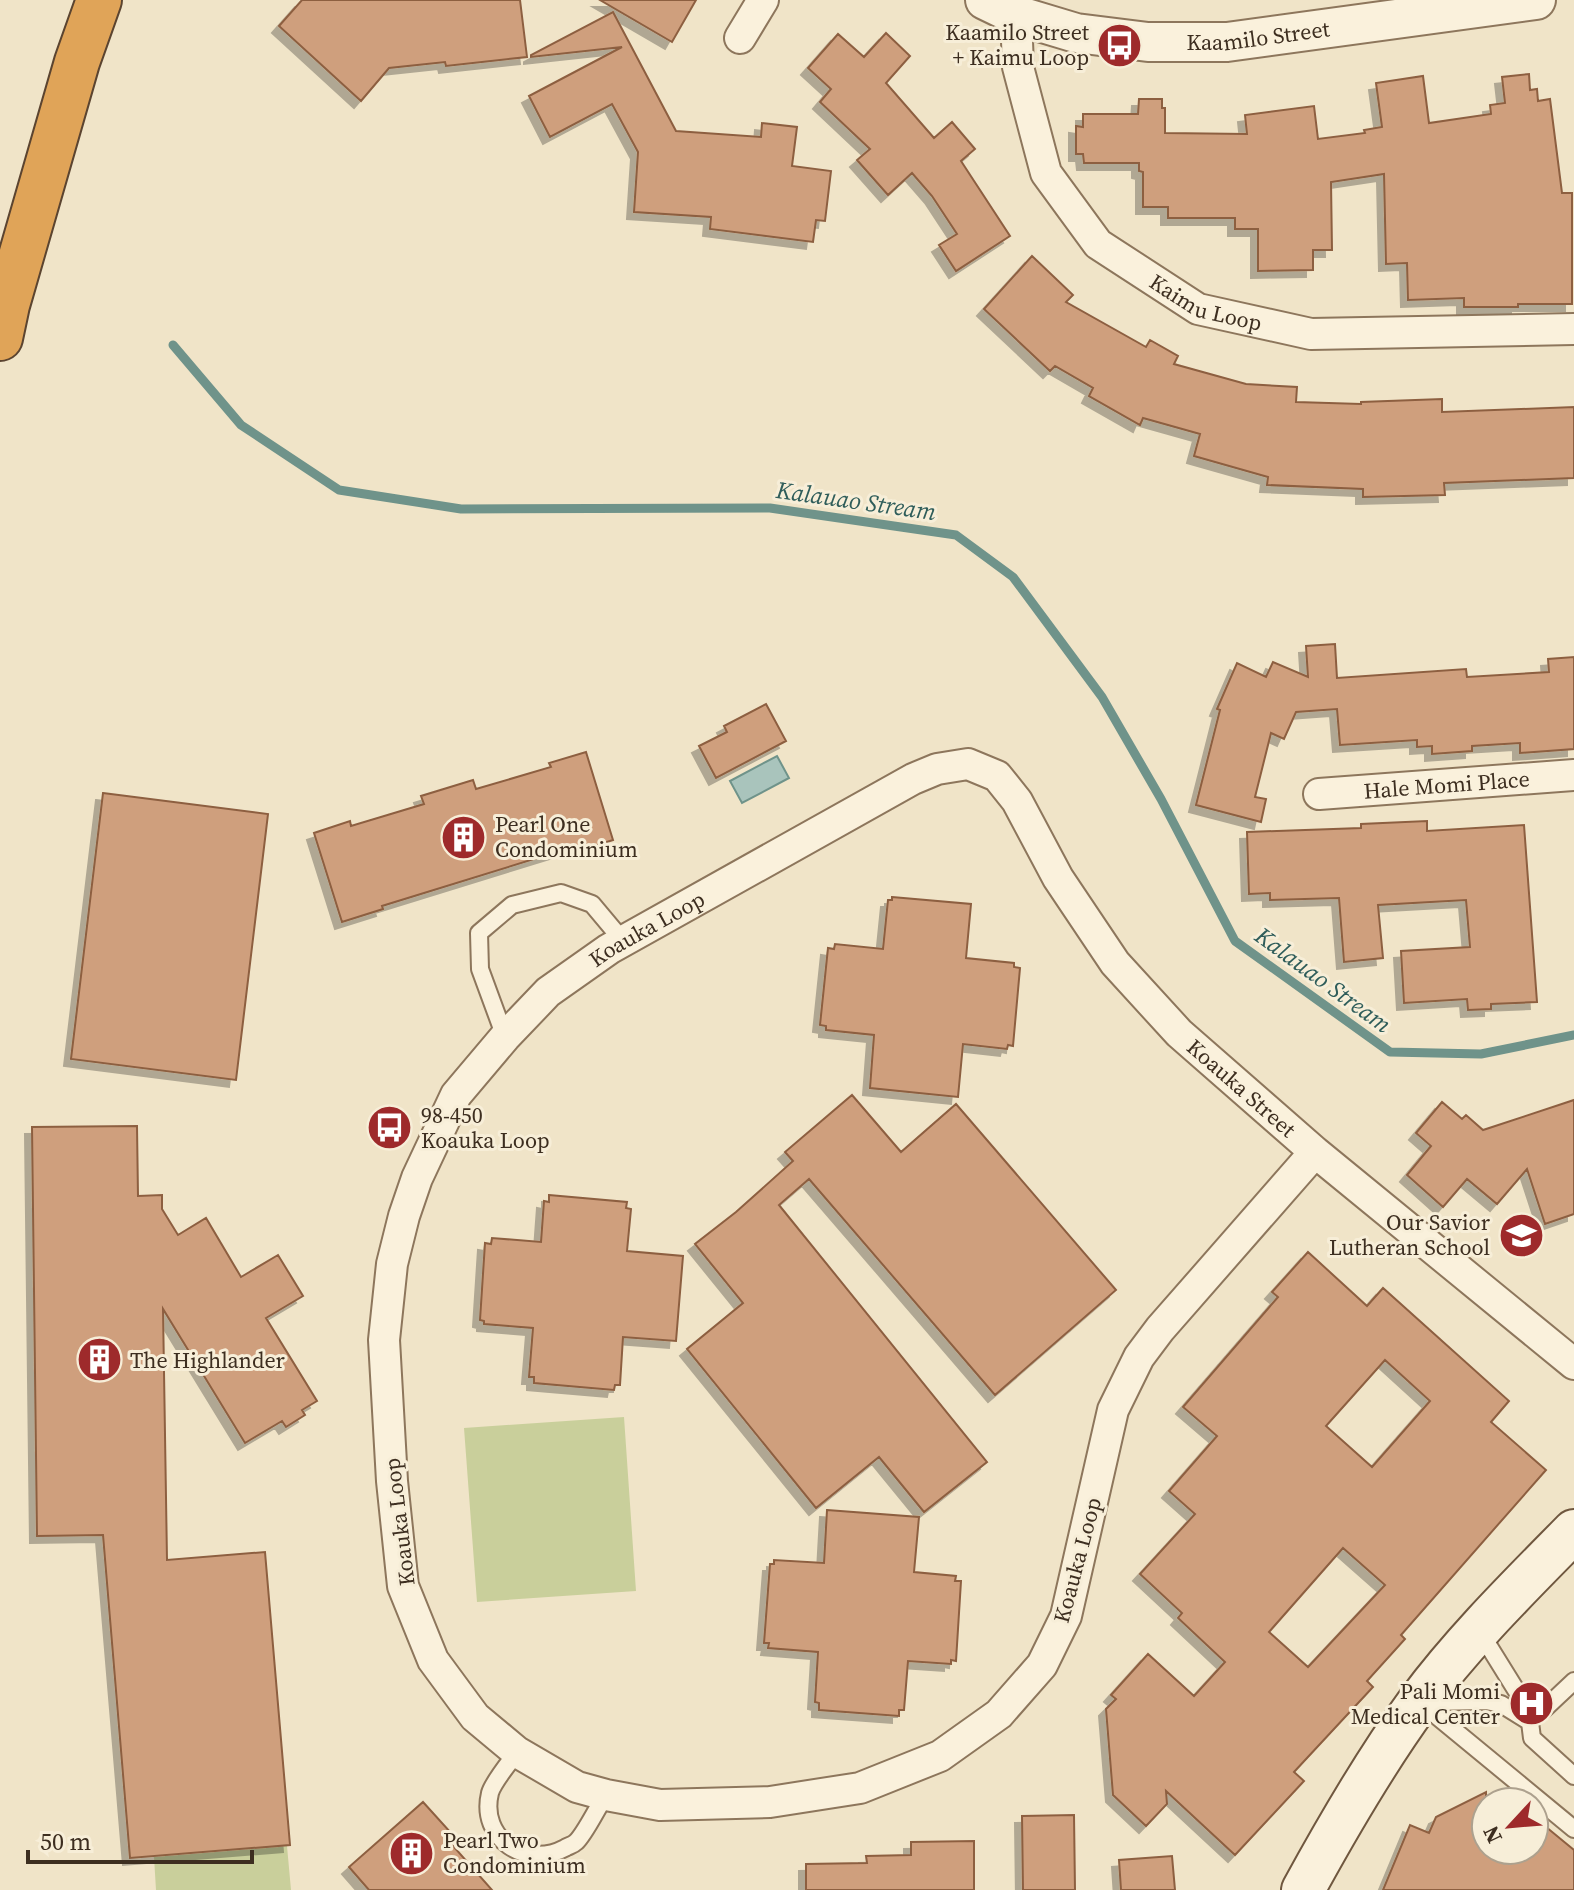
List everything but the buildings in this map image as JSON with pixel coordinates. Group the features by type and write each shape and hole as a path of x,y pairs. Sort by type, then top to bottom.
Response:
{"highway":[{"path":"0,338 77,62 99,0"}],"main road":[{"path":"1303,1890 1331,1839 1419,1702 1478,1629 1574,1531"}],"street":[{"path":"740,38 763,0"},
{"name":"Kaamilo Street","path":"1000,7 1076,33 1148,42 1227,42 1536,0"},
{"name":"Kaimu Loop","path":"1000,7 1046,173 1098,244 1198,309 1311,334 1574,329"},
{"name":"Koauka Loop","path":"968,764 937,769 913,779 623,941 548,992 456,1095 417,1178 404,1216 392,1264 384,1340 392,1481 403,1586 433,1660 475,1717 517,1752 577,1787 660,1805 770,1802 860,1788 940,1756 999,1714 1042,1665 1066,1616 1113,1410 1139,1357 1315,1152"},
{"name":"Koauka Street","path":"968,764 997,776 1017,801 1058,878 1115,963 1179,1033 1315,1152 1574,1364"},
{"name":"Hale Momi Place","path":"1319,794 1574,775"}],"lane":[{"path":"505,1037 480,969 479,933 512,905 561,893 592,904 623,941"},
{"path":"1478,1629 1516,1690 1546,1705"},
{"path":"1530,1722 1574,1681"},
{"path":"1419,1702 1486,1701 1501,1704 1530,1722"},
{"path":"1419,1702 1574,1829"},
{"path":"1530,1722 1532,1738 1574,1776"},
{"path":"517,1752 490,1792 489,1818 500,1838 514,1851 537,1856 557,1853 576,1842 606,1795"}],"green space":[{"path":"624,1417 636,1591 477,1602 464,1428"},
{"path":"287,1846 291,1890 156,1890 154,1857"}],"water":[{"path":"777,756 789,778 742,803 730,781"}],"waterway":[{"name":"Kalauao Stream","path":"173,345 241,425 339,490 461,509 770,508 956,535 1013,577 1102,697 1161,799 1235,941 1390,1052 1481,1054 1574,1035"}],"place":[{"name":"Kaamilo Street + Kaimu Loop","path":"1120,45"},
{"name":"Pearl One Condominium","path":"464,837"},
{"name":"98-450 Koauka Loop","path":"390,1128"},
{"name":"Our Savior Lutheran School","path":"1521,1235"},
{"name":"The Highlander","path":"99,1360"},
{"name":"Pali Momi Medical Center","path":"1531,1704"},
{"name":"Pearl Two Condominium","path":"412,1853"}]}
